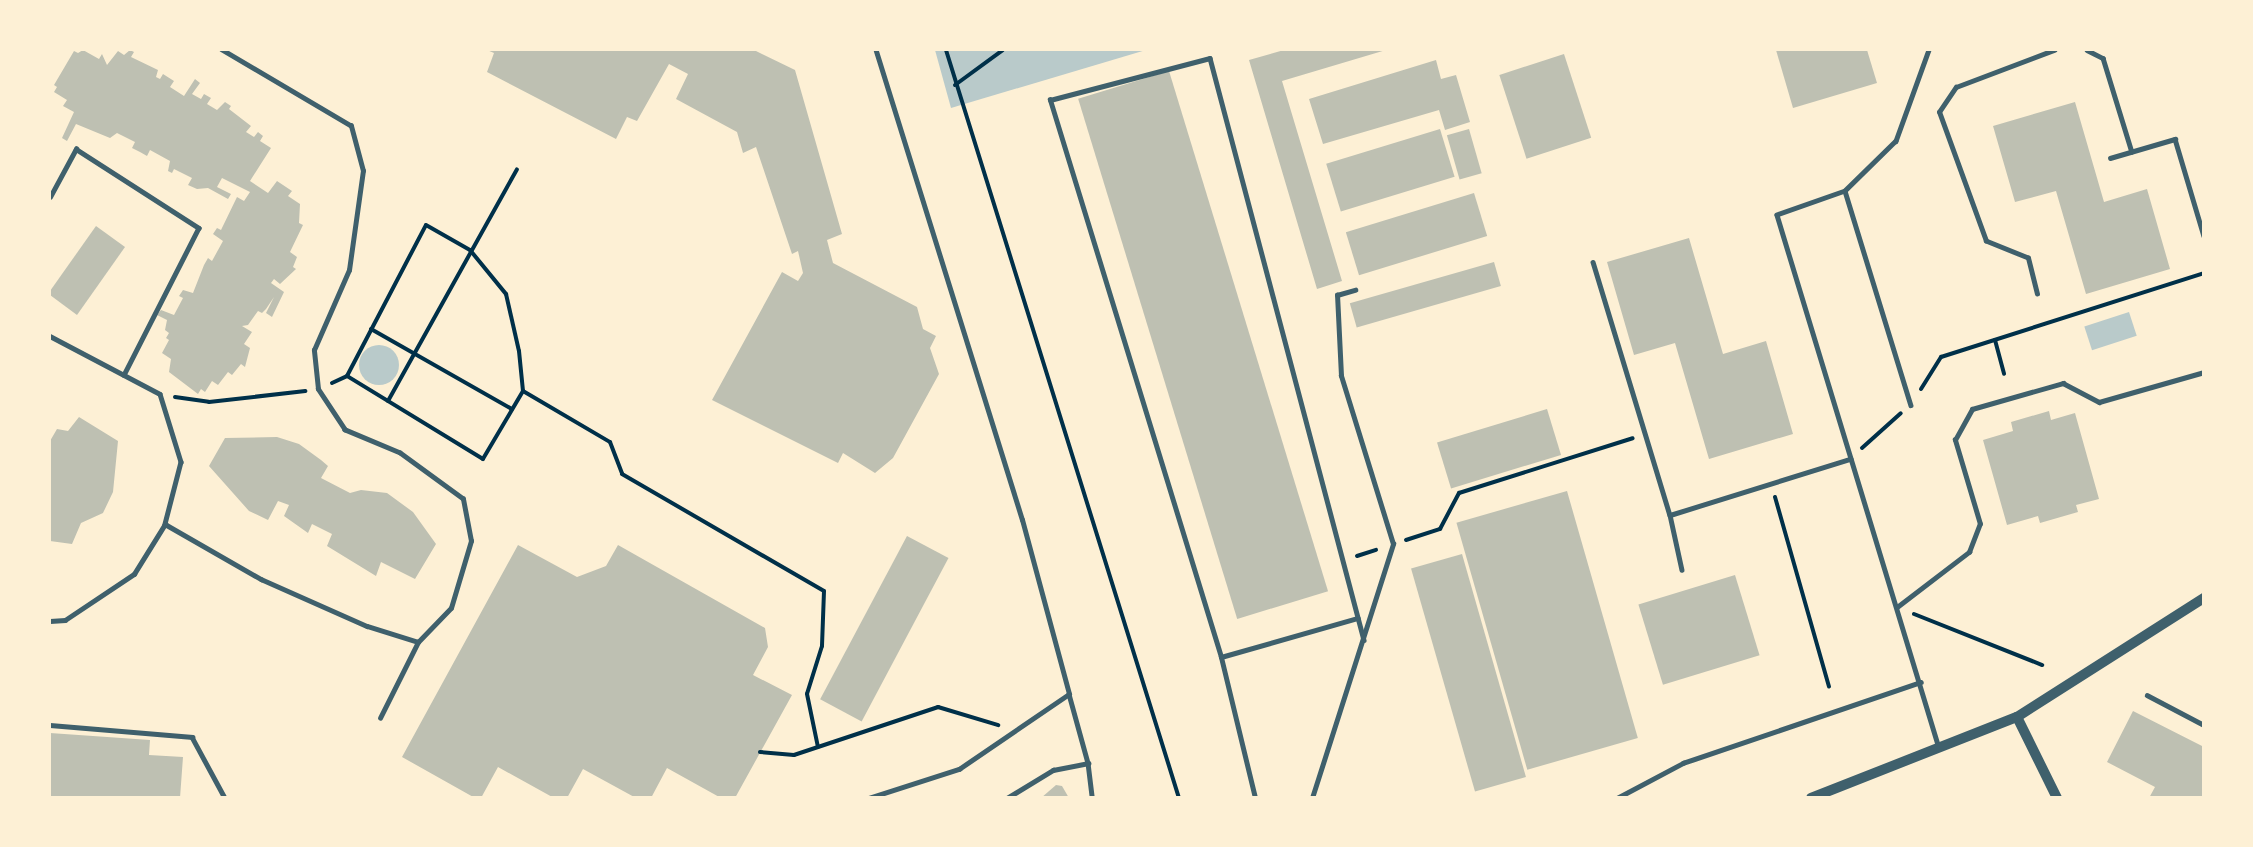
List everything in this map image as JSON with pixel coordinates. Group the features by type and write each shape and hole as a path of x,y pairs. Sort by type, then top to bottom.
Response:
{"street":[{"path":"1811,798 2017,717 2204,598"},
{"path":"2017,717 2057,798"}],"lane":[{"path":"222,50 351,126 363,171 349,270 314,350 318,389 345,430 400,453 463,500 471,541 451,608 418,642 380,718"},
{"path":"876,50 1022,520 1088,763 1092,798"},
{"path":"1929,50 1896,141 1845,190 1777,215 1850,459 1921,682 1939,748"},
{"path":"2037,294 2028,258 1986,241 1939,112 1956,87 2054,50"},
{"path":"2087,50 2103,58 2132,152"},
{"path":"1255,798 1221,657 1050,100 1210,58 1364,640"},
{"path":"2110,158 2175,139 2204,236"},
{"path":"50,197 75,149 199,228 124,375"},
{"path":"1845,190 1911,405"},
{"path":"1593,262 1670,515 1682,570"},
{"path":"1312,798 1393,544 1341,376 1337,295 1355,290"},
{"path":"50,337 160,394 181,462 165,524 134,574 65,620 50,621"},
{"path":"1897,607 1969,552 1980,524 1955,440 1972,409 2063,382 2099,402 2204,372"},
{"path":"1670,515 1850,459"},
{"path":"165,524 261,579 367,626 418,642"},
{"path":"1221,657 1358,618"},
{"path":"1617,798 1683,763 1921,682"},
{"path":"869,798 959,769 1069,694"},
{"path":"2147,695 2204,725"},
{"path":"50,725 192,737 225,798"},
{"path":"1007,798 1053,770 1088,763"},
{"path":"880,794 886,798"}],"path":[{"path":"946,50 955,85 1179,798"},
{"path":"955,85 1004,50"},
{"path":"388,401 517,169"},
{"path":"426,225 470,250 506,294 519,351 523,391 483,459 346,376 426,225"},
{"path":"1850,459 1911,405 1941,357 2204,273"},
{"path":"371,329 512,409"},
{"path":"1995,340 2004,374"},
{"path":"160,394 209,402 318,389"},
{"path":"523,391 610,442 622,474 824,591 824,634 807,694 818,747"},
{"path":"1343,560 1440,529 1459,492 1645,434"},
{"path":"1772,483 1828,686"},
{"path":"1897,607 2042,665"},
{"path":"760,752 794,755 938,707 1016,730"}],"shaded area":[{"path":"935,50 1146,50 951,108"},
{"path":"2129,312 2137,336 2092,350 2084,327"},
{"path":"379,345 387,346 393,351 398,357 398,373 393,379 387,384 379,385 371,384 365,379 360,373 359,365 360,357 365,351 371,346"}],"building":[{"path":"83,50 99,59 102,54 107,65 118,51 124,55 130,50 134,52 131,57 158,70 156,77 160,79 163,74 174,81 170,87 184,96 195,79 200,83 192,94 201,99 204,94 211,98 207,104 217,110 225,102 231,106 229,109 251,126 246,132 254,137 258,132 263,136 260,141 271,148 250,181 268,193 277,181 292,191 288,196 300,204 299,223 303,225 290,252 297,257 293,267 296,269 280,284 274,279 271,283 284,292 272,317 266,313 274,297 262,313 258,311 248,325 242,326 252,332 244,344 250,348 245,367 241,364 232,375 228,372 218,385 212,381 205,392 201,389 198,394 169,372 171,359 162,353 169,340 166,338 169,333 165,330 167,320 157,315 161,310 174,315 183,298 179,296 183,290 193,293 208,258 212,261 223,241 213,234 217,228 221,230 237,197 244,201 250,192 222,178 217,187 231,194 228,199 208,188 197,189 188,185 192,178 174,169 172,173 168,171 170,161 150,150 147,156 132,148 135,142 117,133 110,138 76,124 67,141 62,138 74,112 63,106 67,100 54,92 57,87 54,85 74,51 78,53"},
{"path":"487,50 754,50 795,70 842,234 827,240 833,263 917,307 923,329 936,336 930,348 939,374 893,458 875,473 843,453 838,463 712,400 782,272 798,281 803,273 798,251 792,254 756,147 743,153 737,132 676,99 688,74 669,64 637,121 627,117 616,139 487,72 494,53"},
{"path":"1284,50 1386,50 1282,81 1342,281 1317,289 1249,60"},
{"path":"1776,50 1867,50 1877,83 1793,108"},
{"path":"1564,54 1591,138 1527,159 1499,75"},
{"path":"1436,60 1441,79 1456,75 1470,122 1445,130 1439,110 1323,144 1309,99"},
{"path":"1169,71 1328,591 1237,619 1078,99"},
{"path":"2075,102 2104,202 2147,189 2170,269 2086,294 2056,191 2015,202 1993,126"},
{"path":"1440,129 1455,177 1341,212 1326,164"},
{"path":"1469,129 1482,173 1460,180 1447,135"},
{"path":"1474,193 1487,236 1359,275 1346,232"},
{"path":"96,226 125,247 77,315 50,295 50,291"},
{"path":"1689,238 1723,354 1766,341 1793,434 1709,459 1675,343 1634,355 1607,262"},
{"path":"1494,262 1501,286 1357,327 1350,303"},
{"path":"1547,409 1561,455 1451,489 1437,443"},
{"path":"2049,411 2051,420 2075,413 2099,499 2076,505 2078,512 2040,523 2038,516 2007,525 1983,440 2013,431 2011,422"},
{"path":"79,417 118,441 113,492 103,513 81,523 72,544 50,541 50,441 57,429 68,431"},
{"path":"277,437 299,444 328,466 321,478 350,493 361,490 387,493 413,512 436,544 415,579 381,562 376,576 327,546 332,534 312,524 308,533 284,516 289,505 278,501 268,520 249,511 209,466 225,438"},
{"path":"1567,491 1638,738 1527,770 1456,523"},
{"path":"907,536 948,558 862,721 820,699"},
{"path":"518,545 577,577 606,566 618,545 765,628 768,647 753,675 792,695 735,798 721,798 667,768 651,798 636,798 583,769 567,798 554,798 498,767 481,798 475,798 402,757"},
{"path":"1462,554 1526,777 1475,792 1411,569"},
{"path":"1735,575 1760,655 1663,685 1638,605"},
{"path":"2133,711 2204,747 2204,798 2149,798 2155,787 2107,762"},
{"path":"50,733 150,740 149,755 183,757 180,798 50,798"},
{"path":"1056,785 1062,786 1069,798 1041,798"}]}
